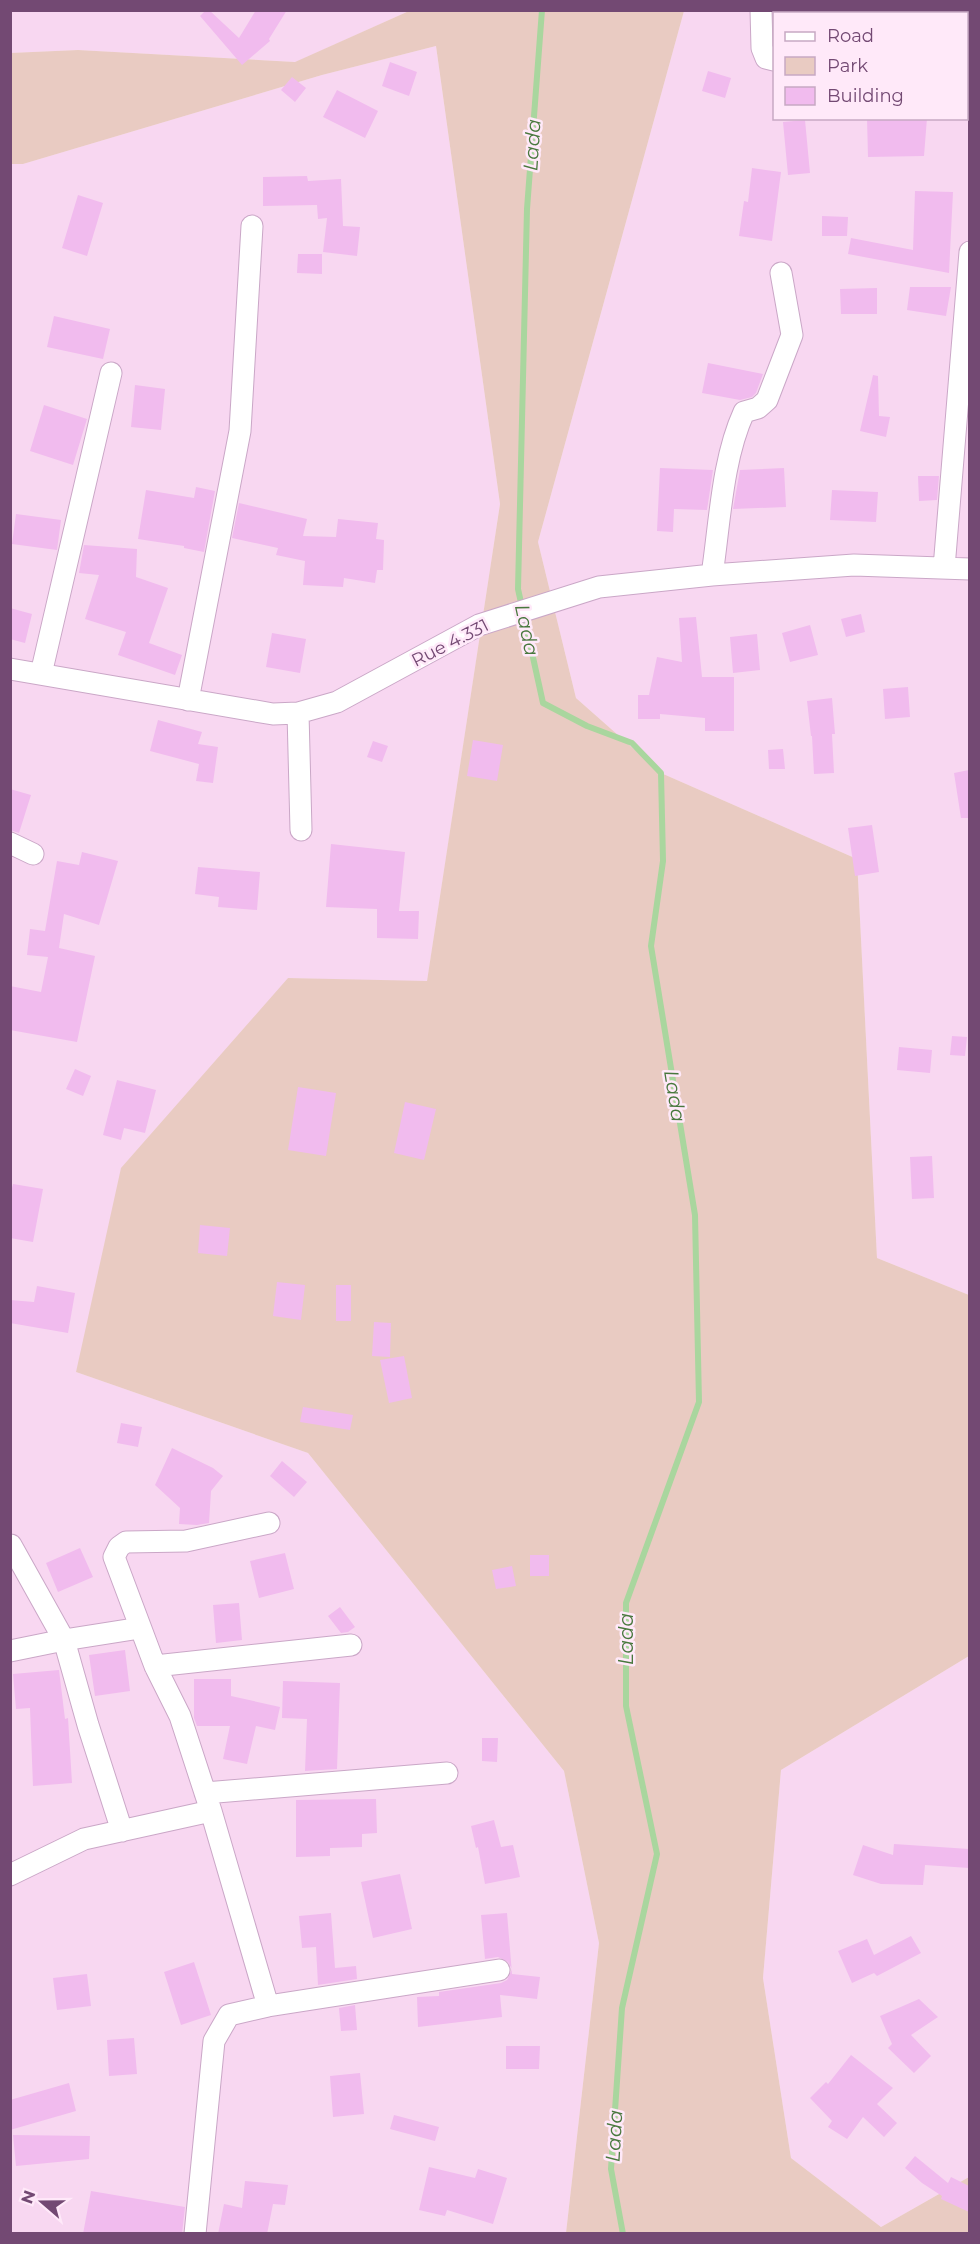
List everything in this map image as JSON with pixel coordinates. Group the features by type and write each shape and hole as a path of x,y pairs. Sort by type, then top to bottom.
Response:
{"street":[{"path":"760,10 762,48 766,58 773,60"},
{"path":"188,700 240,431 252,226"},
{"path":"944,568 969,252"},
{"path":"712,575 735,432 744,412 758,408 767,400 792,335 781,273"},
{"path":"41,675 111,373"},
{"name":"Rue 4.331","path":"10,669 273,714 298,713 337,702 479,625 599,587 712,575 854,565 969,569"},
{"path":"298,713 301,830"},
{"path":"10,843 33,854"},
{"path":"268,2006 208,1802 180,1716 155,1666 114,1557 119,1547 126,1542 186,1541 269,1523"},
{"path":"11,1545 64,1640 122,1831"},
{"path":"10,1651 140,1628"},
{"path":"155,1666 351,1645"},
{"path":"10,1875 84,1839 122,1831 208,1802 447,1773"},
{"path":"195,2234 214,2041 229,2015 268,2006 499,1970"}],"shaded area":[{"path":"10,11 409,11 296,62 78,50 11,53"},
{"path":"684,11 969,11 969,1295 877,1258 857,859 661,773 576,698 538,542"},
{"path":"436,46 500,504 427,982 288,978 76,1372 308,1453 564,1771 599,1943 566,2233 11,2234 11,164 23,164 322,75"},
{"path":"969,1656 969,2177 881,2227 791,2158 763,1978 781,1770"}],"green space":[{"path":"409,11 684,11 538,542 576,698 661,773 857,859 877,1258 969,1295 969,1656 781,1770 763,1978 791,2158 881,2227 969,2177 969,2233 566,2233 599,1943 564,1771 308,1453 76,1372 121,1168 288,978 427,981 500,504 436,46 322,75 23,164 11,164 10,53 78,50 295,62"}],"building":[{"path":"209,10 239,38 256,10 287,10 269,39 270,41 242,65 200,16"},
{"path":"390,62 417,72 409,96 382,86"},
{"path":"708,71 731,78 725,98 702,91"},
{"path":"292,77 306,88 295,102 281,90"},
{"path":"337,90 378,111 365,138 323,117"},
{"path":"805,120 810,173 788,175 783,122"},
{"path":"867,120 927,120 924,156 868,157"},
{"path":"752,168 781,172 772,241 739,236 744,201 748,202"},
{"path":"307,176 308,181 341,179 343,226 360,227 357,256 323,252 327,218 318,219 317,205 263,206 263,177"},
{"path":"915,191 953,192 949,273 848,254 851,238 913,250"},
{"path":"78,195 103,203 87,256 62,248"},
{"path":"822,216 848,217 847,236 822,236"},
{"path":"298,254 322,254 322,274 297,273"},
{"path":"910,287 951,287 946,316 907,310"},
{"path":"877,288 877,314 841,314 840,289"},
{"path":"54,316 110,329 103,359 47,347"},
{"path":"708,363 763,374 756,393 752,397 740,400 702,393"},
{"path":"873,375 878,376 879,416 890,417 886,437 860,431"},
{"path":"135,385 165,389 161,430 131,427"},
{"path":"44,405 87,419 73,465 30,451"},
{"path":"660,468 713,470 707,510 674,509 673,532 657,531"},
{"path":"784,468 786,507 733,509 740,470"},
{"path":"918,476 939,476 937,500 919,501"},
{"path":"196,487 215,491 204,552 184,548 184,546 138,539 146,490 194,498"},
{"path":"832,490 878,492 876,522 830,520"},
{"path":"239,503 307,519 303,536 336,537 338,519 378,523 376,539 384,540 383,570 377,570 375,583 344,578 343,587 303,585 305,561 276,555 278,548 232,538"},
{"path":"16,514 61,520 57,550 12,544"},
{"path":"84,545 137,549 136,577 168,588 149,643 182,655 175,675 118,655 126,632 85,619 99,575 79,573"},
{"path":"10,608 32,614 25,643 10,639"},
{"path":"861,614 865,632 846,637 841,619"},
{"path":"696,617 702,677 734,677 734,731 705,731 705,718 660,714 660,719 638,719 638,695 649,695 657,657 682,662 679,618"},
{"path":"810,625 818,655 790,662 782,633"},
{"path":"272,633 306,639 300,673 266,667"},
{"path":"757,634 760,670 733,673 730,637"},
{"path":"908,687 910,717 885,719 883,689"},
{"path":"832,698 835,734 832,734 834,773 814,774 807,701"},
{"path":"158,720 202,732 198,744 218,747 213,783 196,781 199,764 150,751"},
{"path":"473,740 503,745 497,781 467,776"},
{"path":"373,741 388,746 382,762 367,757"},
{"path":"783,749 785,769 769,769 768,750"},
{"path":"969,770 969,818 961,818 954,773"},
{"path":"10,789 31,795 19,833 10,830"},
{"path":"872,825 879,872 855,876 848,828"},
{"path":"331,844 405,852 399,911 419,911 418,939 377,938 377,909 326,907"},
{"path":"82,852 118,861 99,925 64,914 59,948 95,956 77,1042 10,1030 10,986 41,992 48,957 27,955 30,929 45,931 57,861 79,865"},
{"path":"198,867 260,872 257,910 218,907 219,897 195,894"},
{"path":"952,1036 967,1037 965,1056 950,1055"},
{"path":"899,1047 932,1050 930,1073 897,1070"},
{"path":"75,1069 91,1076 83,1096 66,1089"},
{"path":"117,1080 156,1090 145,1133 124,1128 121,1140 103,1135"},
{"path":"298,1087 336,1093 326,1156 288,1150"},
{"path":"405,1102 436,1109 424,1160 394,1153"},
{"path":"932,1156 934,1198 912,1199 910,1157"},
{"path":"13,1184 43,1189 33,1242 10,1238 10,1196"},
{"path":"200,1225 230,1228 227,1256 198,1253"},
{"path":"277,1282 305,1285 301,1320 273,1316"},
{"path":"336,1285 351,1285 351,1321 336,1321"},
{"path":"37,1286 75,1293 68,1333 10,1323 10,1300 34,1302"},
{"path":"374,1322 391,1323 390,1357 372,1356"},
{"path":"404,1356 412,1398 389,1403 380,1360"},
{"path":"303,1407 353,1415 350,1430 300,1422"},
{"path":"121,1423 142,1427 138,1447 117,1443"},
{"path":"172,1448 213,1468 223,1476 211,1491 209,1523 179,1524 180,1508 155,1485"},
{"path":"282,1461 307,1482 294,1497 270,1476"},
{"path":"80,1548 93,1577 58,1592 46,1563"},
{"path":"285,1553 294,1589 259,1598 250,1561"},
{"path":"530,1555 549,1555 549,1576 530,1576"},
{"path":"512,1566 516,1586 496,1589 492,1570"},
{"path":"239,1603 242,1640 216,1643 213,1605"},
{"path":"340,1607 355,1627 348,1632 341,1633 328,1616"},
{"path":"125,1650 130,1691 95,1696 89,1655"},
{"path":"59,1670 65,1719 68,1718 72,1783 33,1786 30,1708 16,1709 13,1674"},
{"path":"194,1679 231,1679 231,1696 280,1707 275,1730 256,1726 247,1764 223,1759 230,1726 197,1726 194,1718"},
{"path":"283,1681 340,1683 337,1769 305,1771 307,1719 282,1718"},
{"path":"482,1738 498,1738 497,1762 482,1761"},
{"path":"376,1799 377,1833 362,1834 362,1847 330,1848 330,1856 296,1857 296,1800"},
{"path":"494,1820 501,1847 513,1845 520,1877 485,1884 478,1847 476,1848 471,1826"},
{"path":"894,1844 969,1849 969,1868 925,1865 923,1885 881,1884 853,1875 863,1845 893,1855"},
{"path":"400,1874 412,1929 373,1938 361,1882"},
{"path":"331,1913 335,1968 356,1966 357,1979 318,1985 316,1947 302,1948 299,1916"},
{"path":"507,1913 512,1968 508,1962 498,1957 485,1959 481,1915"},
{"path":"911,1936 921,1953 877,1976 874,1973 852,1983 838,1951 867,1939 874,1955"},
{"path":"194,1962 211,2015 181,2025 164,1972"},
{"path":"512,1970 512,1974 540,1977 537,1999 500,1995 502,2017 418,2027 417,1997 439,1996 439,1992 501,1983 507,1980"},
{"path":"87,1974 91,2006 57,2010 53,1978"},
{"path":"919,1999 938,2017 911,2035 931,2056 914,2073 888,2048 892,2044 880,2016"},
{"path":"355,2005 357,2030 341,2031 339,2008"},
{"path":"134,2038 137,2074 109,2076 107,2040"},
{"path":"506,2046 540,2046 539,2069 506,2069"},
{"path":"851,2055 893,2088 877,2104 897,2123 884,2137 863,2117 847,2139 828,2127 832,2121 810,2098 826,2082 828,2084"},
{"path":"360,2073 364,2114 333,2117 330,2076"},
{"path":"69,2083 76,2111 10,2130 10,2100"},
{"path":"394,2115 439,2127 435,2141 390,2129"},
{"path":"13,2135 90,2136 89,2159 16,2166"},
{"path":"915,2156 948,2183 951,2177 969,2186 969,2212 941,2199 942,2196 905,2168"},
{"path":"429,2167 475,2178 478,2169 507,2178 493,2224 447,2210 445,2216 419,2210"},
{"path":"245,2181 288,2185 285,2205 273,2204 267,2234 218,2234 224,2204 242,2208"},
{"path":"91,2191 185,2207 182,2234 83,2234"}],"waterway":[{"name":"Lada","path":"542,10 527,209 518,589 543,703 587,726 632,743 661,773 663,861 651,946 695,1215 699,1402 626,1603 626,1706 657,1854 622,2008 611,2169 623,2234"}]}
